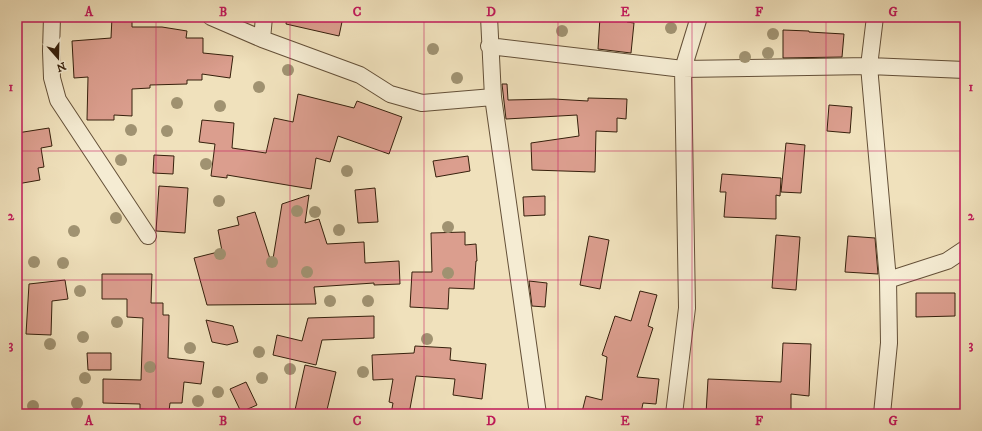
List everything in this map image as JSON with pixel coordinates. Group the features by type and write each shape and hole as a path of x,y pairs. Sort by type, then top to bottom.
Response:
{"street":[{"path":"52,17 52,78 58,100 148,236"},
{"path":"211,17 262,39 360,74 390,94 422,103 493,97"},
{"path":"262,39 264,17"},
{"path":"489,17 489,46 493,97 538,414"},
{"path":"674,414 686,308 683,69 699,17"},
{"path":"875,17 868,66 888,280 889,343 882,414"},
{"path":"489,46 683,69 868,66 965,70"},
{"path":"888,280 947,261 965,249"}],"building":[{"path":"112,17 132,18 132,27 162,27 187,31 186,38 203,38 203,53 233,56 230,78 202,74 202,80 187,80 187,84 150,85 150,88 132,89 132,116 114,115 114,120 87,120 88,77 74,78 72,41 111,38"},
{"path":"287,17 343,17 339,36 286,24"},
{"path":"600,17 627,17 627,22 634,23 631,53 598,49"},
{"path":"783,30 844,34 842,57 783,58"},
{"path":"502,84 507,84 508,100 554,99 588,101 588,98 627,99 626,119 617,118 617,132 596,131 595,172 532,170 531,143 579,136 577,115 506,119"},
{"path":"298,94 354,108 357,101 402,117 389,154 338,136 330,162 316,158 311,189 227,175 227,178 211,176 215,144 199,142 202,120 234,123 232,148 266,153 274,118 293,122"},
{"path":"829,105 852,107 850,133 827,131"},
{"path":"49,128 52,146 41,148 44,167 38,168 40,180 17,184 17,157 20,157 17,133"},
{"path":"786,143 805,145 801,193 781,192"},
{"path":"154,155 174,156 173,174 153,173"},
{"path":"468,156 470,171 436,177 433,161"},
{"path":"722,174 781,178 780,196 776,195 776,219 724,217 726,192 720,192"},
{"path":"159,186 188,188 185,233 156,231"},
{"path":"375,188 378,222 358,223 355,190"},
{"path":"309,195 305,223 319,219 327,244 364,242 365,263 399,261 400,284 374,285 374,283 314,287 316,304 207,305 194,258 222,251 218,230 239,225 237,217 255,212 272,265 282,204"},
{"path":"545,196 545,215 524,216 523,197"},
{"path":"465,232 465,245 476,244 477,261 474,289 449,288 448,309 410,307 412,272 432,272 431,233"},
{"path":"776,235 800,237 796,290 772,288"},
{"path":"589,236 609,240 600,289 580,285"},
{"path":"848,236 875,238 878,274 845,272"},
{"path":"102,274 152,274 151,303 163,303 163,315 169,315 168,358 204,362 201,384 184,382 182,403 170,403 169,411 140,409 140,404 103,403 103,379 141,380 143,318 127,317 127,299 102,299"},
{"path":"65,280 68,299 52,301 51,335 26,334 29,284"},
{"path":"529,281 547,283 545,307 532,306"},
{"path":"640,291 657,295 648,326 653,328 637,377 659,379 656,404 643,403 641,413 632,411 632,414 592,414 582,412 586,396 602,400 607,357 602,355 615,316 631,321"},
{"path":"916,293 955,293 955,316 916,317"},
{"path":"374,316 374,338 322,340 316,365 273,355 277,335 302,341 308,318"},
{"path":"206,320 233,326 238,342 227,345 212,342"},
{"path":"783,343 811,344 809,396 791,394 791,414 706,414 708,379 781,382"},
{"path":"415,346 451,348 450,360 486,364 482,399 453,395 455,379 416,376 409,414 391,414 393,403 389,402 393,379 373,380 372,355 414,353"},
{"path":"87,353 111,353 111,370 88,370"},
{"path":"305,365 336,372 326,414 314,414 295,410"},
{"path":"246,382 257,405 241,412 230,389"}]}
